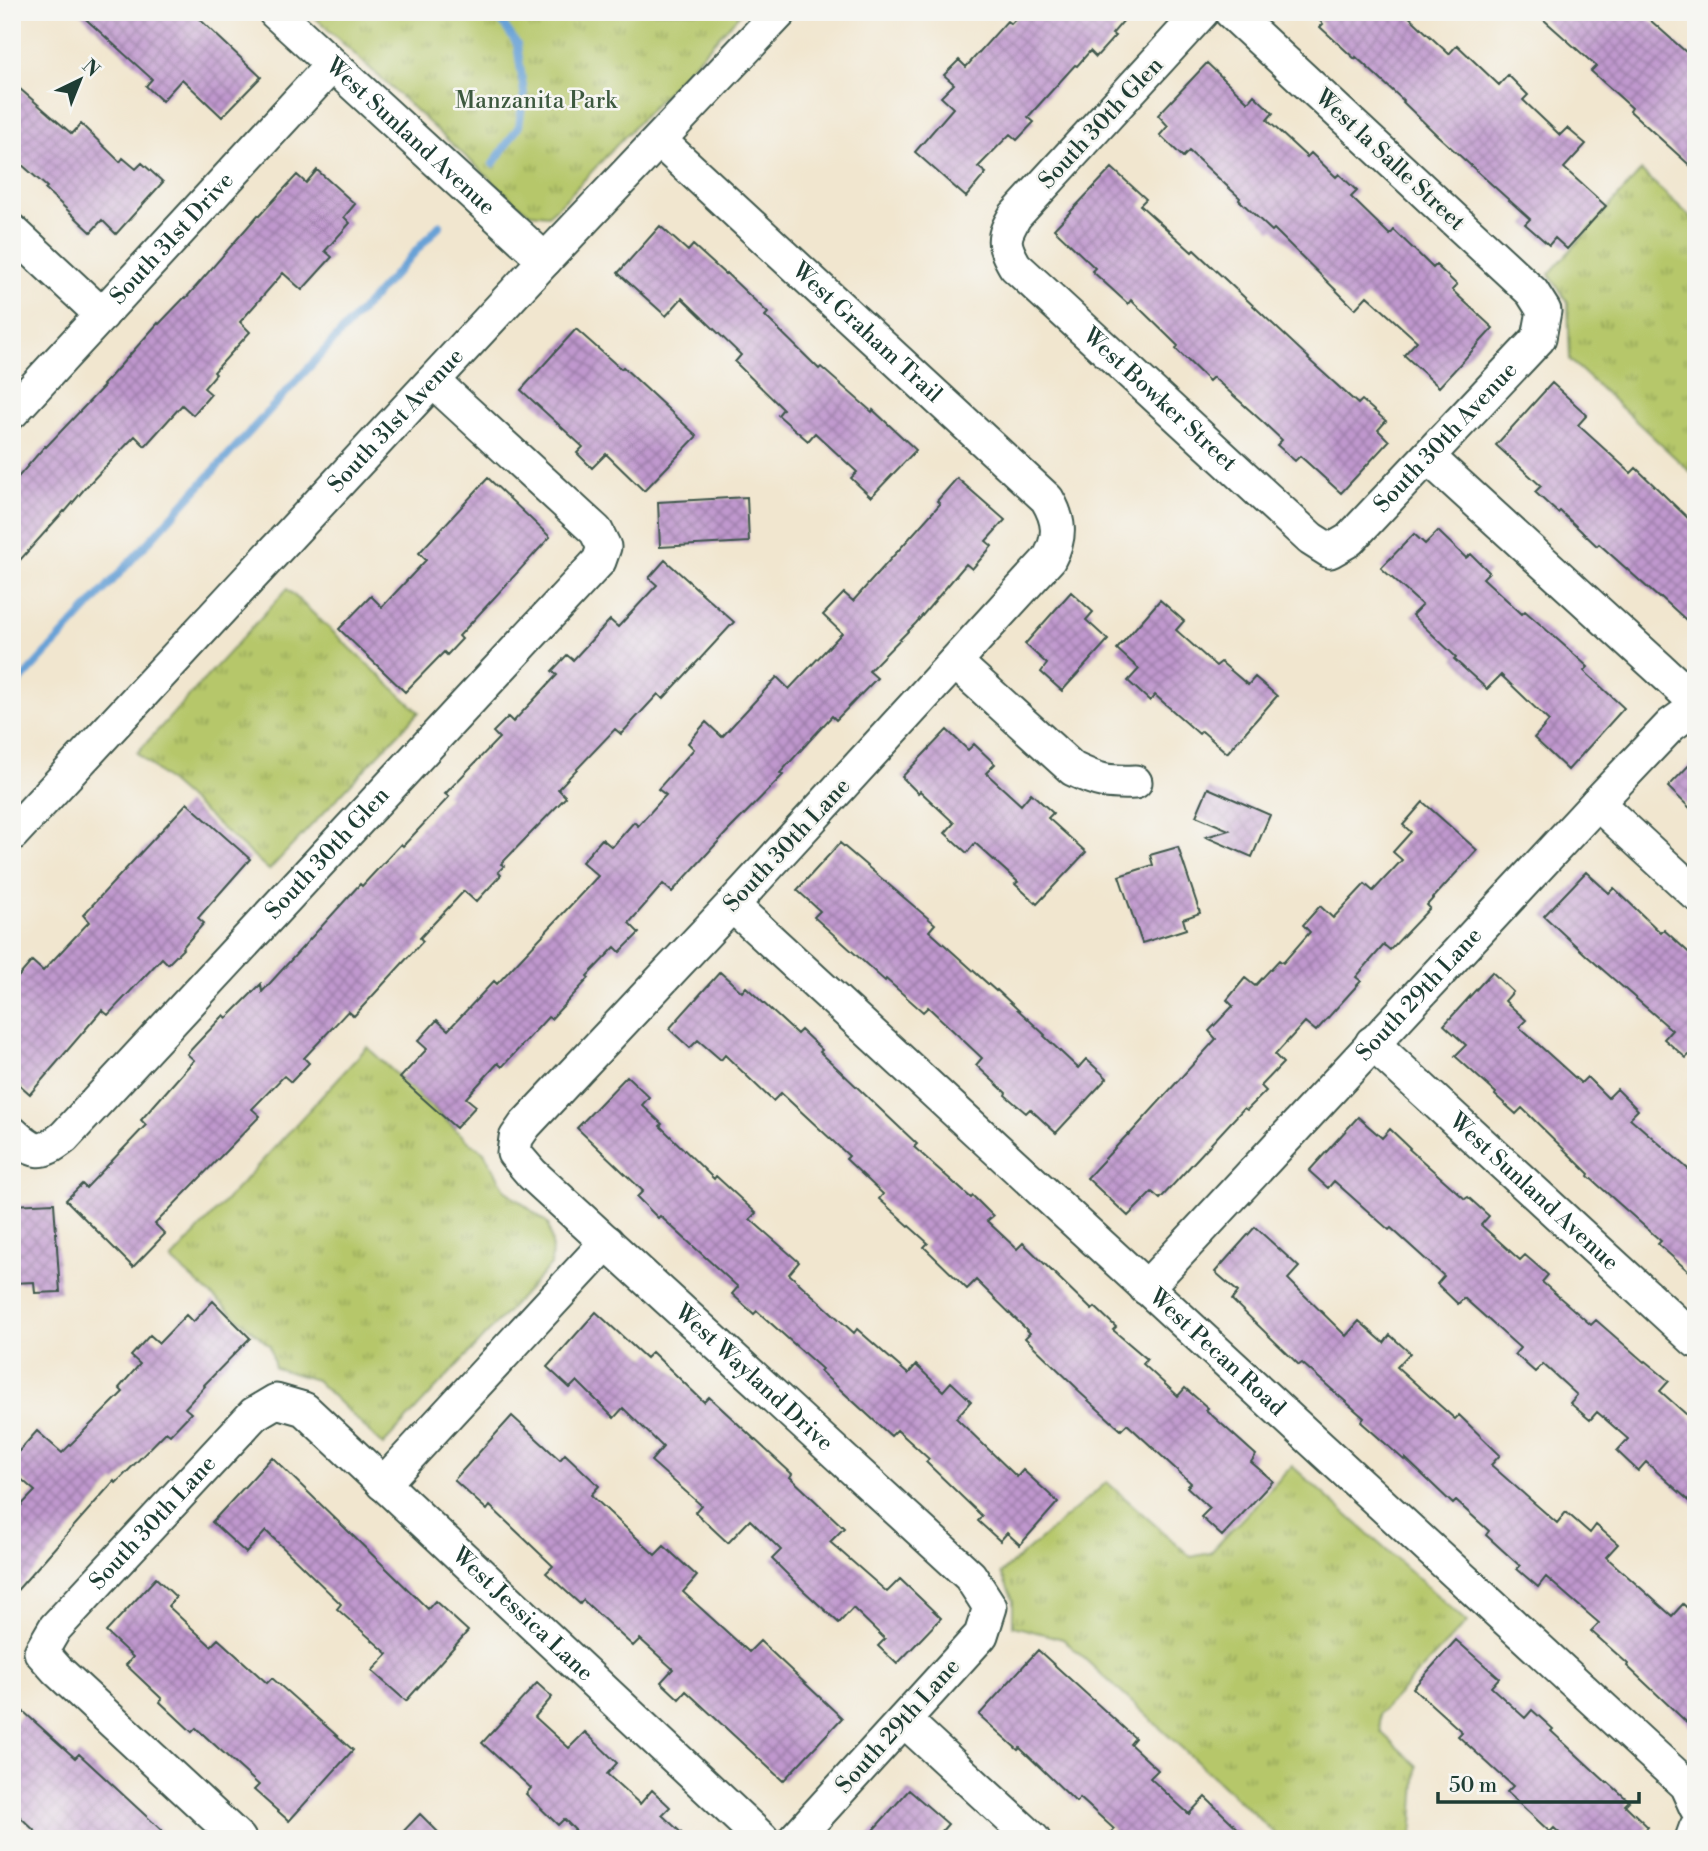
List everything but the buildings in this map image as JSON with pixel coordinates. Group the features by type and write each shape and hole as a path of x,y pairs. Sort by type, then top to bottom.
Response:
{"street":[{"name":"West Sunland Avenue","path":"275,12 545,260"},
{"name":"South 31st Avenue","path":"12,834 545,260 780,12"},
{"name":"South 30th Glen","path":"1005,237 1016,216 1202,12"},
{"name":"West la Salle Street","path":"1231,12 1532,292 1544,311"},
{"name":"South 31st Drive","path":"12,412 332,65"},
{"name":"West Graham Trail","path":"660,141 1047,499 1059,534"},
{"path":"12,231 102,315"},
{"name":"West Bowker Street","path":"1005,237 1008,253 1015,266 1311,538 1331,551"},
{"name":"South 30th Avenue","path":"1331,551 1349,540 1539,338 1544,311"},
{"name":"South 30th Glen","path":"12,1133 31,1148 42,1151 64,1137 599,561 604,547 596,531 433,381"},
{"path":"1428,457 1696,704"},
{"name":"South 30th Lane","path":"514,1153 516,1138 525,1125 732,905 1049,559 1059,534"},
{"path":"955,662 1073,769 1094,779 1135,782"},
{"name":"South 29th Lane","path":"1146,1288 1597,803 1671,725 1696,704"},
{"path":"1597,803 1696,894"},
{"name":"West Pecan Road","path":"732,905 1686,1785 1696,1807"},
{"name":"West Sunland Avenue","path":"1372,1043 1696,1341"},
{"name":"West Wayland Drive","path":"514,1153 532,1174 970,1576 990,1607"},
{"path":"383,1484 607,1242"},
{"name":"South 30th Lane","path":"239,1839 57,1670 41,1652 55,1628 254,1414 276,1401"},
{"name":"West Jessica Lane","path":"276,1401 304,1409 762,1839"},
{"name":"South 29th Lane","path":"795,1839 981,1635 990,1607"},
{"path":"904,1720 1033,1839"},
{"path":"1692,1839 1696,1828"}],"green space":[{"name":"Manzanita Park","path":"309,12 742,12 548,215 530,213 514,201"},
{"path":"1641,171 1696,222 1696,477 1570,360 1568,303 1549,274"},
{"path":"287,589 419,712 269,870 137,753"},
{"path":"367,1047 468,1141 484,1152 506,1191 548,1223 552,1243 551,1265 383,1445 316,1380 275,1368 270,1346 171,1260"},
{"path":"1292,1466 1467,1622 1379,1714 1381,1732 1417,1766 1412,1839 1281,1839 1063,1639 1013,1626 1013,1600 1001,1573 1107,1482 1191,1557 1210,1553"}],"waterway":[{"path":"493,164 519,126 524,93 517,44 495,12"},
{"path":"12,690 440,225"}]}
